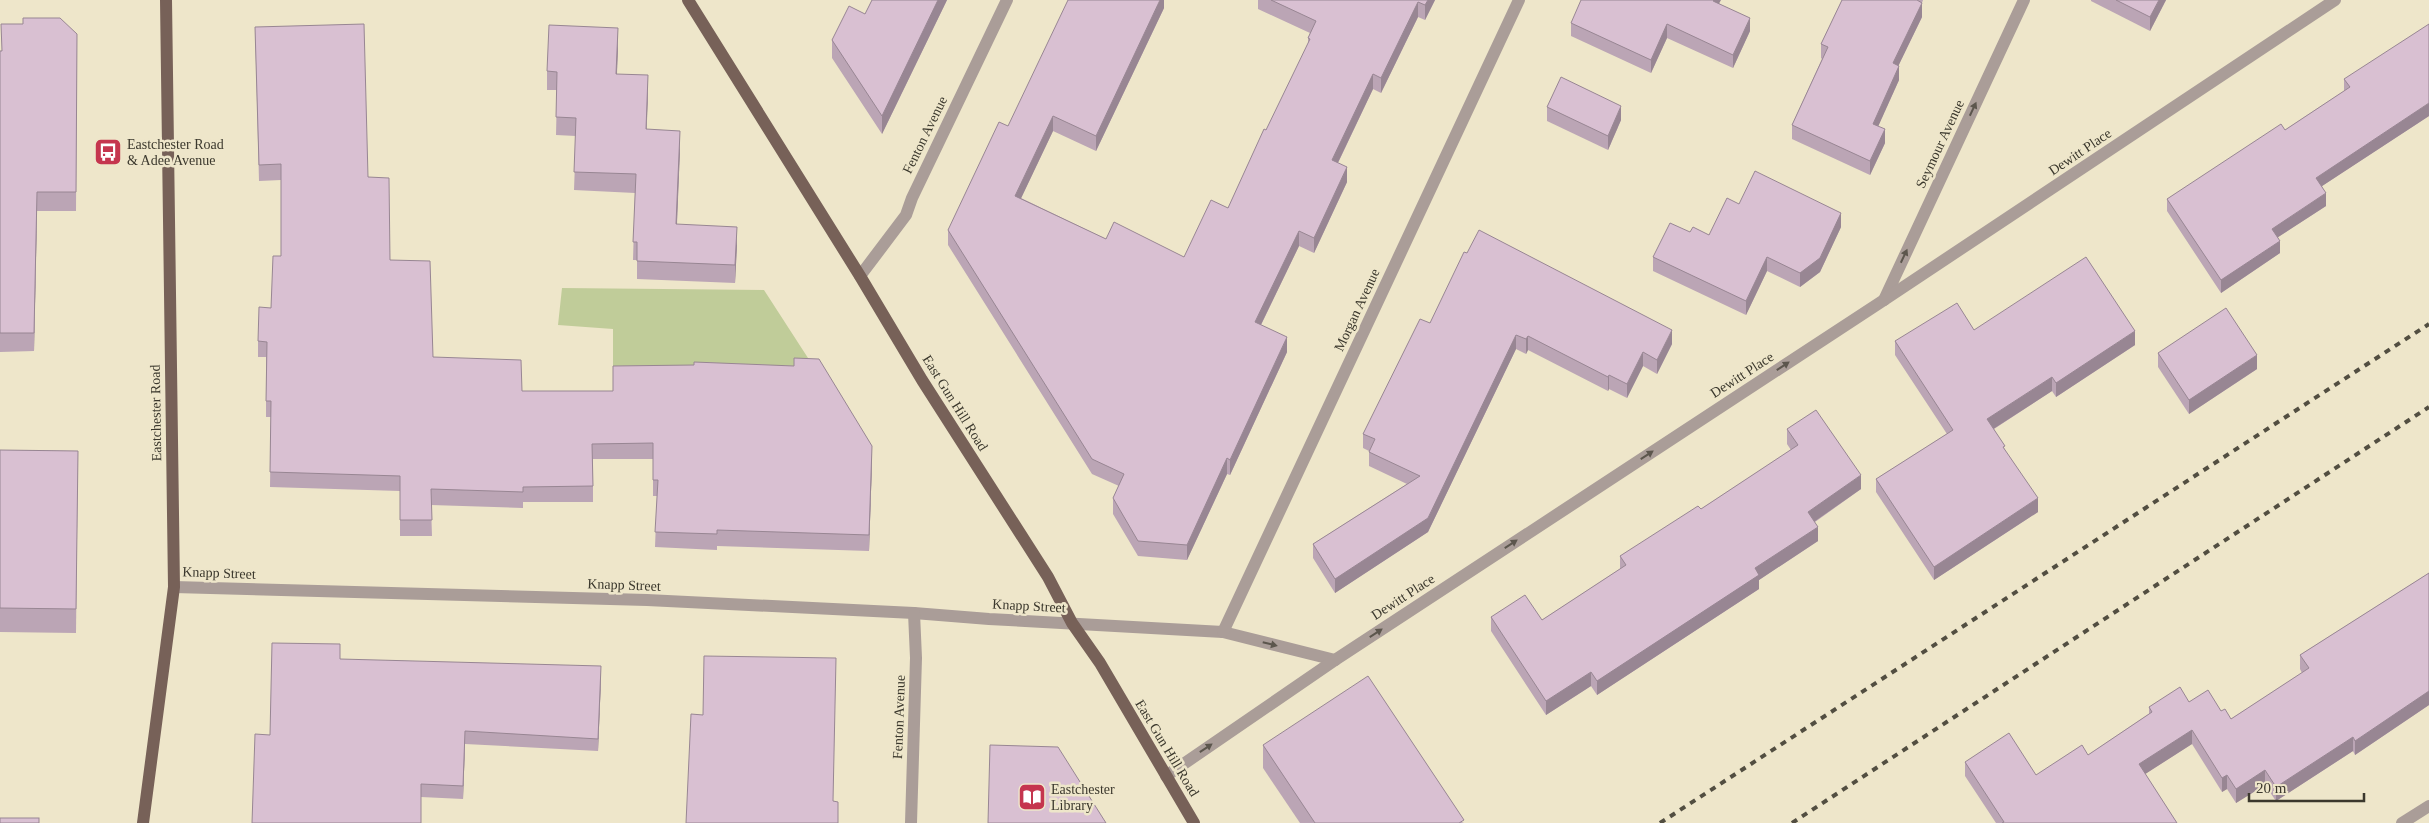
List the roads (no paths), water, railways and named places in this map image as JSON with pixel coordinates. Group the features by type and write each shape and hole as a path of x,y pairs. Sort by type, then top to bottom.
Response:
{"main road":[{"name":"Eastchester Road","path":"143,823 174,587 166,0"},
{"name":"East Gun Hill Road","path":"688,0 860,276 922,380 1048,577 1072,623 1100,663 1194,823"}],"street":[{"name":"Fenton Avenue","path":"860,276 906,215 912,198 1007,0"},
{"name":"Morgan Avenue","path":"1222,632 1519,0"},
{"name":"Seymour Avenue","path":"1884,300 2024,0"},
{"name":"Dewitt Place","path":"1166,776 1335,660 1884,300 2335,0"},
{"name":"Knapp Street","path":"174,587 647,600 1072,623"},
{"name":"Fenton Avenue","path":"912,823 916,658 914,613"},
{"path":"1072,623 1222,632 1335,660"},
{"path":"2402,823 2429,806"}],"railway":[{"path":"1660,823 2429,324"},
{"path":"1792,823 2429,407"}],"place":[{"name":"Eastchester Road & Adee Avenue","path":"108,152"},
{"name":"Eastchester Library","path":"1032,797"}]}
